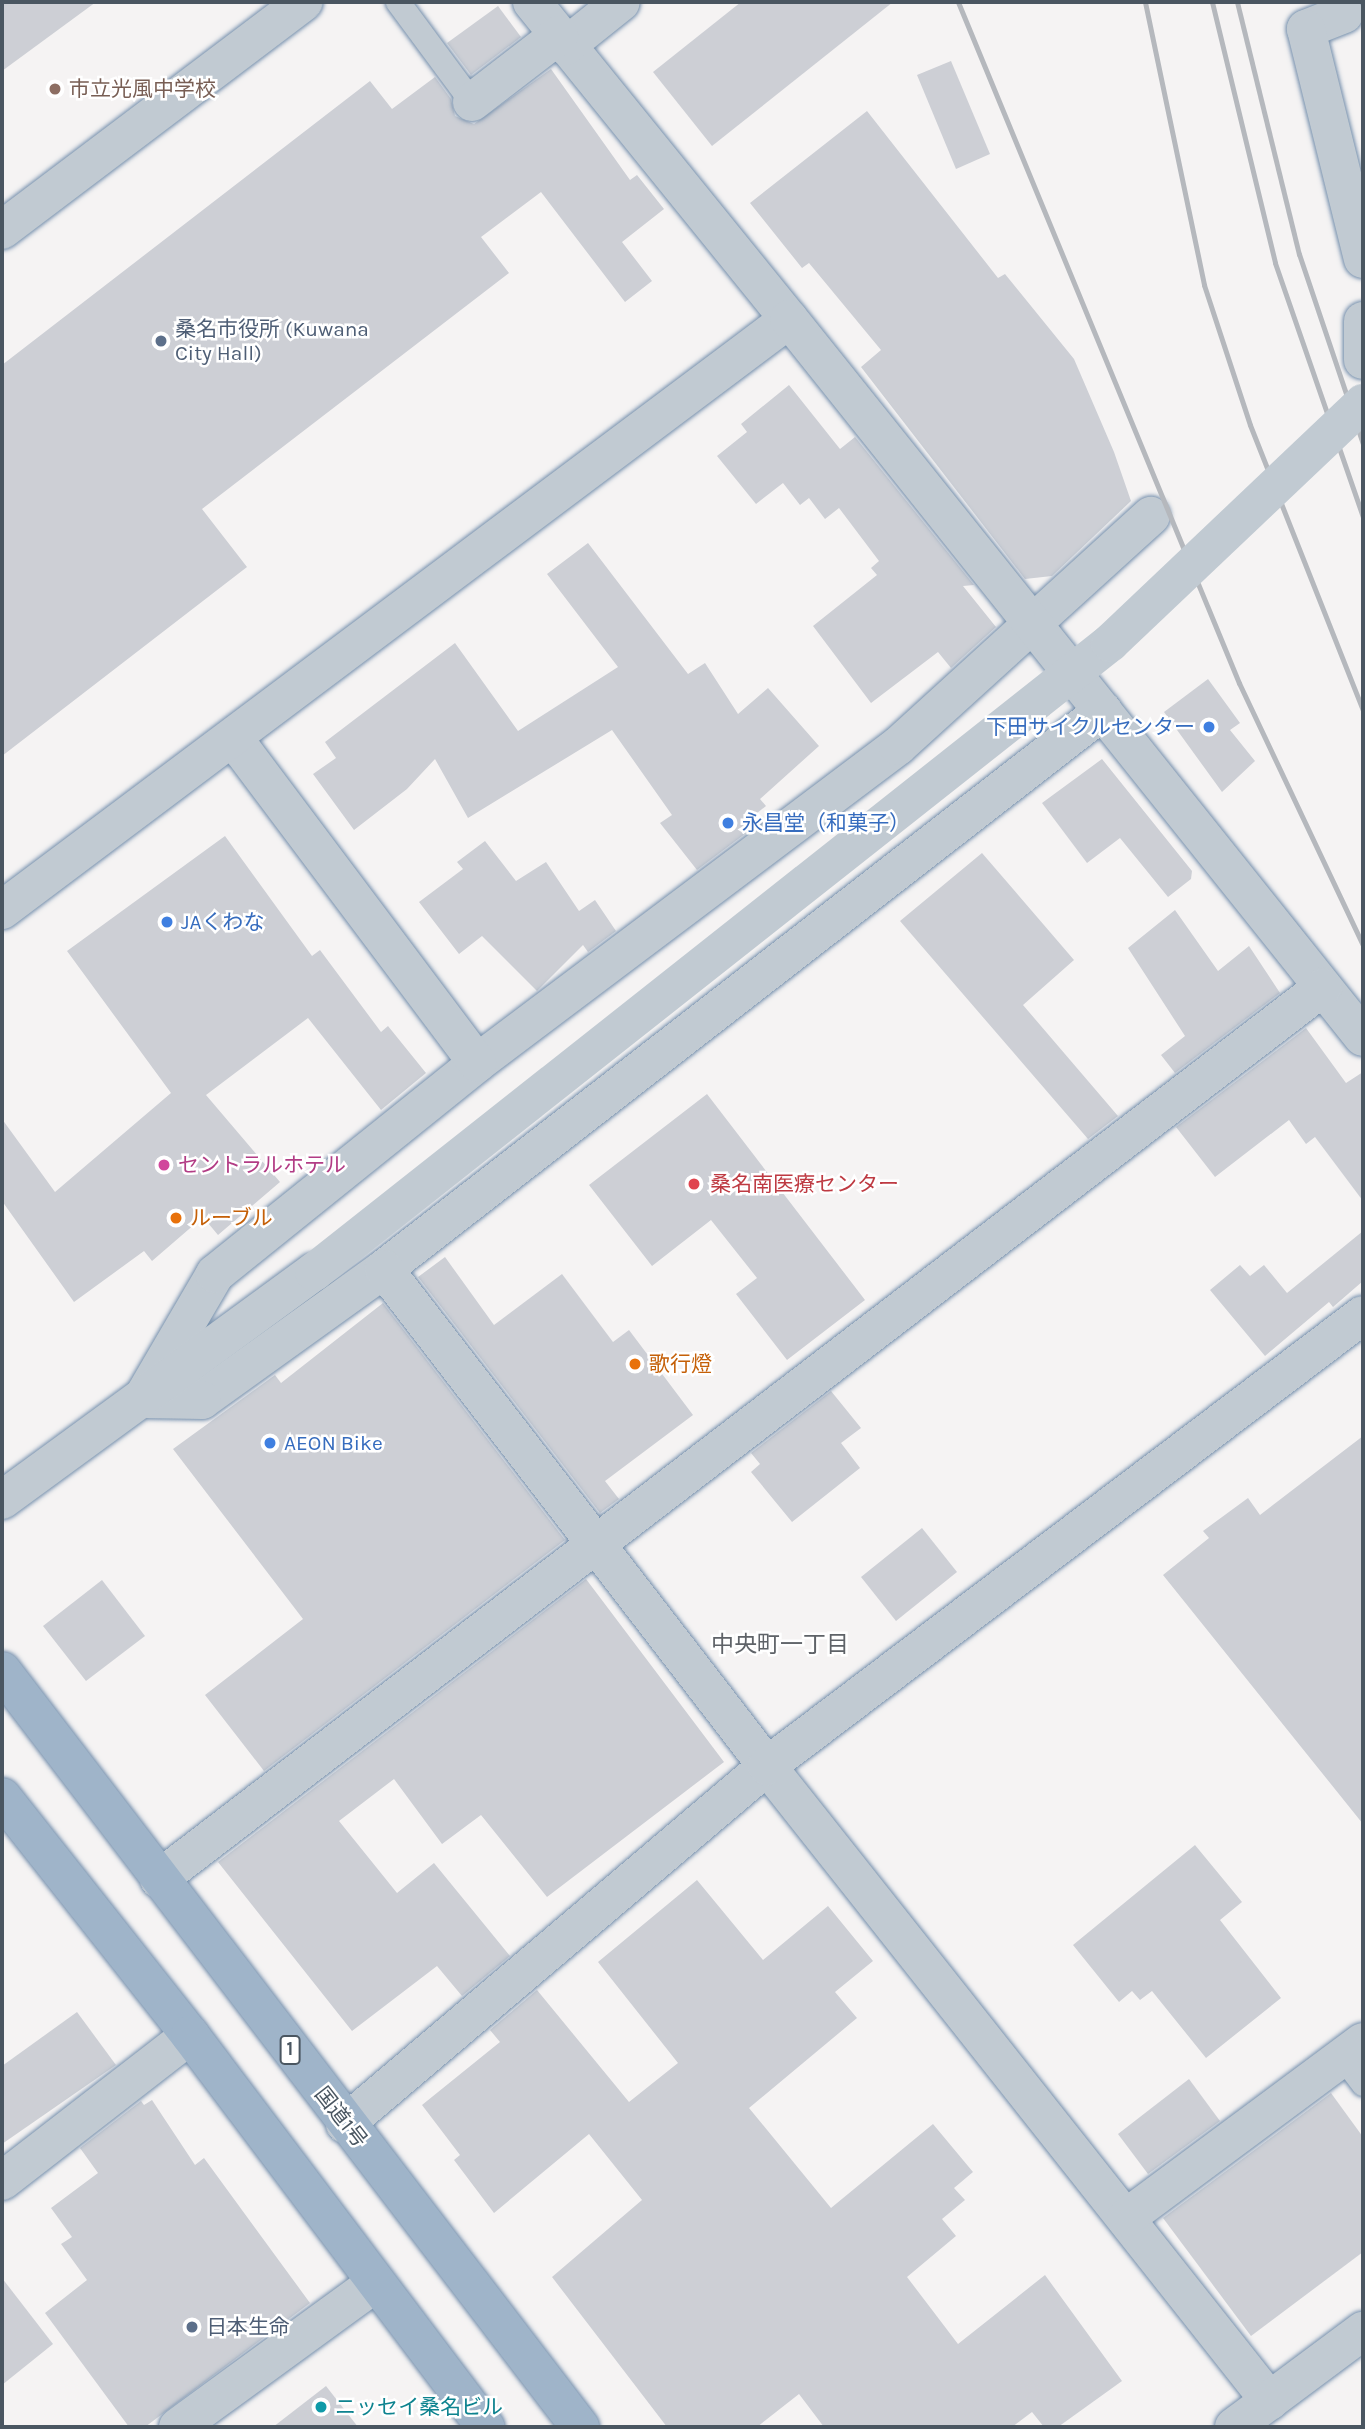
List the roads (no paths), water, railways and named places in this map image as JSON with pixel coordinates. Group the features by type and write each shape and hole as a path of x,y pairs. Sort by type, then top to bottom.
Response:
{"highway":[{"name":"国道1号","path":"2,1671 345,2124 580,2427"},
{"path":"2,1797 190,2035 374,2284 485,2427"}],"street":[{"path":"2,230 304,2"},
{"path":"532,2 1035,623 1363,1037"},
{"path":"472,102 621,2"},
{"path":"1347,17 1306,29 1363,259"},
{"path":"2,910 234,739 789,319"},
{"path":"1363,321 1363,360"},
{"path":"2,1500 314,1272 1110,643 1363,403"},
{"path":"142,1399 215,1274 477,1063 898,746 1151,516"},
{"path":"142,1399 202,1400 384,1269 1103,711"},
{"path":"234,739 477,1063"},
{"path":"159,1879 1323,987"},
{"path":"384,1269 767,1766 1270,2401"},
{"path":"345,2124 767,1766 1363,1315"},
{"path":"2,2181 190,2035"},
{"path":"1126,2218 1356,2061"},
{"path":"177,2427 374,2284"},
{"path":"1234,2427 1363,2330"}],"lane":[{"path":"398,2 472,102"}],"railway":[{"path":"958,2 1239,683 1363,945"},
{"path":"1145,2 1204,285 1250,425 1363,711"},
{"path":"1212,2 1275,263 1363,517"},
{"path":"1237,2 1299,254 1363,444"}],"place":[{"name":"市立光風中学校","path":"55,89"},
{"name":"桑名市役所 (Kuwana City Hall)","path":"161,341"},
{"name":"下田サイクルセンター","path":"1209,727"},
{"name":"永昌堂（和菓子）","path":"728,823"},
{"name":"JAくわな","path":"167,922"},
{"name":"セントラルホテル","path":"164,1165"},
{"name":"桑名南医療センター","path":"694,1184"},
{"name":"ルーブル","path":"176,1218"},
{"name":"歌行燈","path":"635,1364"},
{"name":"AEON Bike","path":"270,1443"},
{"name":"日本生命","path":"192,2327"},
{"name":"ニッセイ桑名ビル","path":"321,2407"}],"district":[{"name":"中央町一丁目","path":"780,1645"}]}
